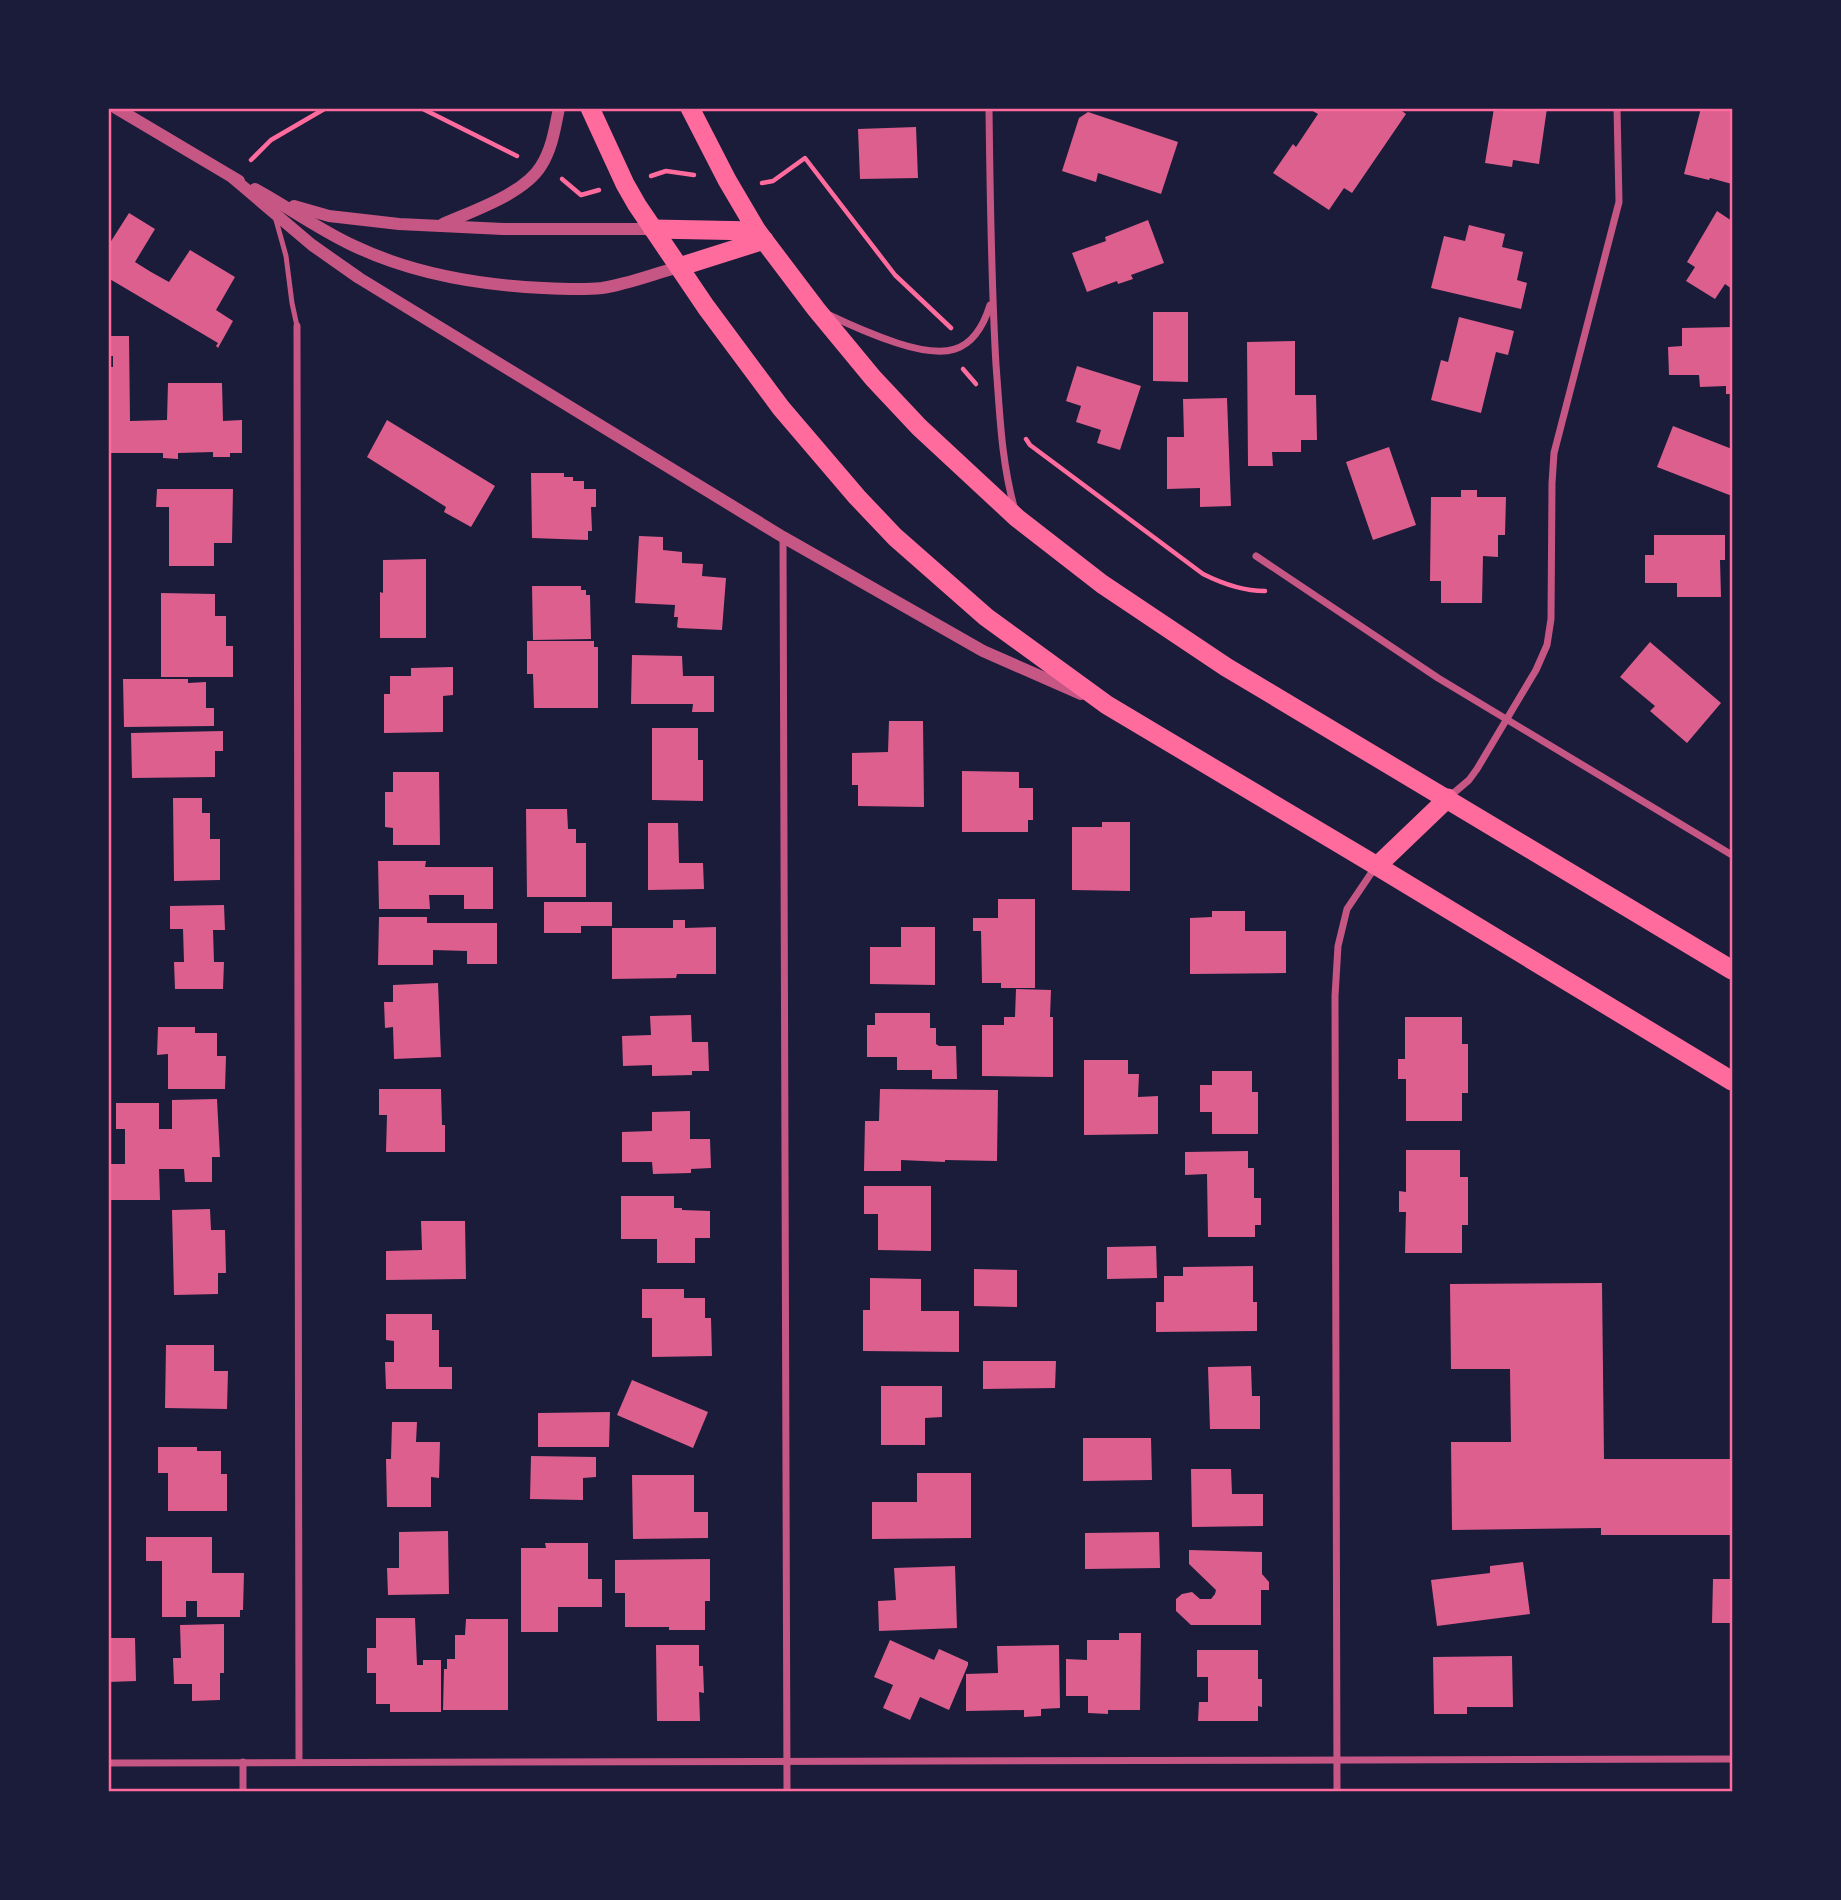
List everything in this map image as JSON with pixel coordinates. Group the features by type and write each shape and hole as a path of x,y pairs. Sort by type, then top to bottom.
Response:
{"highway":[{"path":"590,108 625,184 653,229 780,408 885,527 936,575 986,617 1107,705 1732,1081"},
{"path":"690,108 727,180 761,235 816,309 873,378 919,427 1017,518 1102,584 1226,667 1732,970"},
{"path":"653,229 761,235"},
{"path":"679,267 761,235"},
{"path":"1377,866 1448,798"}],"street":[{"path":"116,108 233,178 277,208 374,254 422,270 517,286 592,289 625,283 679,267"},
{"path":"439,225 527,182 545,160 559,108"},
{"path":"989,108 992,298 1002,451 1007,483 1017,518"},
{"path":"1448,798 1478,769 1536,670 1550,633 1552,482 1555,453 1619,202 1617,108"},
{"path":"277,208 399,224 503,229 653,229"},
{"path":"277,208 312,245 359,278 783,537 983,651 1107,705"},
{"path":"816,309 870,334 923,351 943,352 958,349 974,337 983,324 992,298"},
{"path":"297,326 299,1762"},
{"path":"783,537 788,1791"},
{"path":"1256,556 1426,670 1732,855"},
{"path":"1337,1791 1335,996 1338,946 1346,909 1377,866"},
{"path":"108,1763 1732,1759"},
{"path":"243,1762 243,1791"}],"lane":[{"path":"277,208 297,326"}],"path":[{"path":"233,178 271,140 326,108"}],"building":[{"path":"1398,108 1406,114 1352,193 1344,188 1329,210 1273,173 1293,144 1296,147 1318,114 1311,110"},
{"path":"1494,108 1547,108 1539,164 1513,160 1512,167 1485,163"},
{"path":"1701,108 1732,108 1732,184 1684,174"},
{"path":"1088,112 1178,142 1161,194 1098,173 1096,182 1062,171 1079,118"},
{"path":"916,127 918,178 860,179 858,129"},
{"path":"1717,211 1732,221 1732,289 1725,284 1715,299 1686,281 1695,267 1687,262"},
{"path":"129,213 155,229 135,262 151,272 169,282 190,250 235,277 216,310 233,321 218,348 218,343 108,278 108,246"},
{"path":"1148,220 1164,263 1131,275 1133,279 1118,284 1117,281 1087,292 1072,253 1106,241 1105,237"},
{"path":"1469,225 1505,234 1502,247 1523,252 1517,280 1527,283 1521,309 1431,288 1444,236 1465,241"},
{"path":"1153,312 1188,312 1188,382 1153,381"},
{"path":"1459,317 1514,331 1508,355 1496,352 1481,413 1431,400 1441,360 1448,362"},
{"path":"1732,327 1732,394 1726,394 1726,386 1700,387 1699,375 1669,375 1668,347 1682,346 1682,328"},
{"path":"108,336 129,336 130,421 167,420 168,383 222,383 223,421 242,420 242,453 230,453 230,457 213,457 213,452 178,453 178,459 163,458 163,453 108,453 108,367 113,367 113,356 108,356"},
{"path":"1295,341 1295,395 1316,395 1317,440 1301,440 1301,452 1272,452 1273,466 1248,466 1247,342"},
{"path":"1077,366 1141,386 1120,450 1097,443 1101,430 1076,422 1081,406 1066,401"},
{"path":"1227,398 1231,506 1200,507 1200,488 1167,489 1167,437 1184,437 1183,399"},
{"path":"387,420 495,486 471,527 444,512 446,507 367,457"},
{"path":"1673,426 1732,449 1732,496 1657,467"},
{"path":"1389,447 1416,525 1373,540 1346,462"},
{"path":"531,473 564,473 564,477 573,477 573,481 584,481 584,489 596,489 596,507 591,507 592,531 588,531 588,540 532,538"},
{"path":"157,489 233,489 232,543 214,543 214,566 169,566 169,507 156,507"},
{"path":"1461,490 1477,490 1477,497 1506,497 1505,535 1498,535 1498,557 1483,556 1482,603 1441,603 1441,581 1430,581 1431,497 1461,497"},
{"path":"1654,535 1725,535 1725,560 1720,560 1721,597 1677,597 1677,583 1645,583 1645,555 1654,555"},
{"path":"639,536 663,537 663,550 682,552 682,563 703,564 702,576 726,578 722,630 679,628 678,617 674,617 675,605 635,603"},
{"path":"426,559 426,638 380,638 383,560"},
{"path":"532,586 581,586 581,590 586,590 586,595 590,595 591,639 533,640"},
{"path":"161,593 215,594 215,616 226,616 226,646 233,646 233,677 161,677"},
{"path":"527,641 594,641 594,647 598,647 598,708 534,708 533,674 527,674"},
{"path":"1650,642 1721,703 1687,743 1650,711 1655,706 1620,677"},
{"path":"632,655 682,656 683,676 714,676 714,712 692,712 693,704 631,704"},
{"path":"453,667 453,695 443,696 443,732 384,733 384,694 390,694 390,676 411,676 411,668"},
{"path":"123,679 188,679 188,683 206,682 206,708 214,708 214,726 124,727"},
{"path":"889,721 923,721 924,807 858,806 858,785 852,785 852,753 888,752"},
{"path":"652,728 698,728 698,760 703,760 703,801 652,800"},
{"path":"223,731 223,751 215,751 215,777 132,778 131,733"},
{"path":"962,771 1019,772 1019,788 1033,788 1033,820 1028,820 1028,832 962,832"},
{"path":"393,772 439,772 440,845 393,845 393,828 385,827 385,792 393,792"},
{"path":"173,798 202,798 202,813 210,813 210,839 220,839 220,880 174,881"},
{"path":"526,809 567,809 568,829 576,829 576,843 586,843 586,897 527,897"},
{"path":"1102,822 1130,822 1130,891 1072,890 1072,827 1102,827"},
{"path":"648,823 678,823 679,863 703,863 704,889 648,890"},
{"path":"378,861 426,861 425,867 493,867 493,909 464,909 464,895 429,895 430,909 379,909"},
{"path":"998,899 1035,899 1035,988 1001,988 1001,983 982,983 981,931 973,931 973,918 998,918"},
{"path":"544,902 612,902 612,926 581,926 581,933 544,933"},
{"path":"224,905 225,930 213,930 214,962 224,962 223,989 175,989 174,962 184,962 183,929 170,929 170,906"},
{"path":"1212,911 1245,911 1245,931 1286,931 1286,973 1190,974 1190,918 1212,917"},
{"path":"379,917 427,917 427,923 497,923 497,964 467,964 467,951 433,950 433,965 378,965"},
{"path":"673,920 685,920 685,928 716,927 716,974 612,979 612,928 673,928"},
{"path":"901,927 935,927 935,985 870,984 870,947 901,947"},
{"path":"438,983 441,1057 394,1059 393,1027 385,1028 384,1002 393,1002 393,985"},
{"path":"1016,989 1051,990 1053,1077 982,1076 982,1025 1004,1025 1004,1017 1015,1017"},
{"path":"875,1013 930,1013 930,1028 936,1028 936,1044 956,1046 957,1079 932,1079 932,1070 897,1070 897,1057 867,1057 867,1025 875,1025"},
{"path":"691,1015 692,1042 708,1042 709,1071 692,1071 692,1075 652,1076 652,1065 623,1066 622,1036 651,1035 650,1016"},
{"path":"1405,1017 1462,1017 1462,1044 1468,1044 1468,1093 1462,1093 1462,1121 1406,1121 1406,1079 1398,1079 1398,1059 1405,1059"},
{"path":"158,1027 195,1027 195,1033 217,1033 217,1056 226,1056 225,1089 168,1089 168,1054 157,1055"},
{"path":"1084,1060 1128,1060 1128,1074 1139,1074 1138,1097 1158,1096 1158,1134 1084,1135"},
{"path":"1212,1071 1252,1071 1252,1092 1258,1092 1258,1134 1212,1134 1212,1112 1200,1112 1200,1085 1212,1085"},
{"path":"379,1089 441,1089 445,1152 386,1152 387,1115 379,1115"},
{"path":"880,1089 998,1090 997,1161 901,1160 901,1171 864,1171 865,1121 879,1121"},
{"path":"217,1099 220,1157 212,1157 212,1182 185,1182 184,1169 159,1169 160,1200 108,1200 108,1164 125,1164 125,1129 116,1129 116,1103 159,1103 159,1129 172,1129 172,1100"},
{"path":"690,1111 690,1139 710,1139 711,1168 691,1169 691,1173 653,1174 652,1162 622,1162 622,1132 652,1131 652,1112"},
{"path":"1406,1150 1460,1150 1460,1177 1468,1177 1468,1225 1462,1225 1462,1253 1405,1253 1406,1212 1399,1212 1399,1191 1406,1192"},
{"path":"1248,1151 1248,1168 1254,1168 1254,1198 1261,1198 1261,1225 1255,1225 1255,1237 1208,1237 1207,1174 1185,1175 1185,1152"},
{"path":"864,1186 931,1186 931,1251 878,1250 878,1214 864,1214"},
{"path":"621,1196 674,1196 674,1208 710,1211 710,1238 695,1238 695,1263 657,1263 657,1239 621,1239"},
{"path":"210,1209 211,1230 225,1230 226,1273 218,1273 218,1294 174,1295 172,1210"},
{"path":"421,1221 465,1221 466,1279 386,1280 386,1251 422,1250"},
{"path":"1156,1246 1157,1278 1107,1279 1107,1247"},
{"path":"1253,1266 1253,1302 1257,1302 1257,1331 1156,1332 1156,1302 1164,1302 1164,1276 1183,1276 1183,1267"},
{"path":"974,1269 1017,1270 1017,1307 974,1306"},
{"path":"870,1278 921,1279 921,1311 959,1311 959,1352 863,1351 863,1310 870,1310"},
{"path":"1602,1283 1604,1459 1732,1459 1732,1535 1601,1535 1601,1528 1452,1530 1451,1442 1511,1442 1510,1369 1451,1369 1450,1284"},
{"path":"642,1289 684,1289 684,1298 705,1298 705,1318 711,1318 712,1356 652,1357 652,1318 642,1318"},
{"path":"386,1314 432,1314 432,1330 439,1330 439,1367 452,1367 452,1389 386,1389 385,1362 394,1362 394,1341 386,1340"},
{"path":"166,1345 214,1345 214,1371 228,1371 227,1409 165,1408"},
{"path":"983,1361 1056,1361 1055,1388 983,1389"},
{"path":"1251,1366 1252,1396 1260,1396 1260,1429 1210,1429 1208,1367"},
{"path":"632,1380 708,1412 693,1448 617,1415"},
{"path":"881,1386 942,1386 942,1417 925,1418 925,1445 881,1445"},
{"path":"610,1412 609,1447 538,1447 538,1413"},
{"path":"392,1422 417,1422 416,1442 440,1442 439,1478 431,1477 431,1507 387,1507 386,1459 391,1459"},
{"path":"1083,1438 1151,1438 1152,1480 1083,1481"},
{"path":"158,1447 197,1447 197,1451 221,1451 221,1474 227,1474 227,1511 168,1511 168,1473 158,1473"},
{"path":"531,1456 596,1457 596,1477 583,1478 583,1500 530,1499"},
{"path":"1191,1469 1231,1469 1232,1494 1263,1494 1263,1526 1192,1527"},
{"path":"917,1473 971,1473 971,1538 872,1539 872,1502 917,1502"},
{"path":"632,1475 694,1475 694,1512 708,1512 708,1538 633,1539"},
{"path":"448,1531 449,1594 388,1595 387,1568 399,1568 399,1532"},
{"path":"1159,1532 1160,1568 1085,1569 1085,1533"},
{"path":"146,1537 212,1537 212,1573 244,1573 243,1610 240,1610 240,1617 197,1617 197,1601 186,1601 186,1617 162,1617 162,1561 146,1561"},
{"path":"545,1543 588,1543 588,1579 602,1579 602,1607 558,1607 558,1632 521,1632 521,1548 546,1548"},
{"path":"1189,1550 1262,1552 1262,1574 1269,1582 1269,1590 1261,1590 1261,1625 1191,1625 1176,1611 1176,1599 1182,1594 1192,1592 1200,1599 1211,1599 1216,1590 1189,1564"},
{"path":"710,1559 710,1601 705,1601 705,1630 625,1627 625,1593 615,1593 615,1560"},
{"path":"1523,1562 1530,1614 1437,1626 1431,1580 1490,1573 1490,1566"},
{"path":"955,1566 957,1628 879,1631 878,1601 896,1600 894,1568"},
{"path":"1713,1579 1732,1579 1732,1623 1712,1623"},
{"path":"376,1618 415,1618 417,1665 423,1665 423,1660 441,1660 441,1712 390,1712 390,1704 376,1704 376,1673 367,1673 367,1648 376,1648"},
{"path":"466,1619 508,1619 508,1710 443,1710 444,1669 447,1669 447,1659 455,1659 455,1635 465,1635"},
{"path":"224,1624 224,1673 220,1673 220,1700 192,1701 192,1684 174,1684 173,1658 181,1658 180,1625"},
{"path":"1119,1633 1141,1633 1140,1710 1108,1710 1108,1714 1088,1713 1088,1696 1066,1696 1066,1659 1087,1660 1087,1640 1119,1640"},
{"path":"108,1638 135,1638 136,1681 108,1682"},
{"path":"890,1640 934,1660 939,1649 968,1662 949,1710 920,1697 910,1720 883,1708 893,1685 874,1677"},
{"path":"656,1645 699,1645 699,1666 703,1666 704,1693 699,1692 700,1721 657,1721"},
{"path":"1059,1645 1060,1708 1041,1709 1041,1716 1024,1717 1024,1710 966,1711 966,1674 998,1673 997,1646"},
{"path":"1197,1650 1258,1650 1262,1707 1258,1706 1258,1721 1198,1721 1199,1702 1208,1702 1208,1677 1197,1677"},
{"path":"1512,1656 1513,1707 1467,1707 1467,1714 1434,1714 1433,1657"}]}
